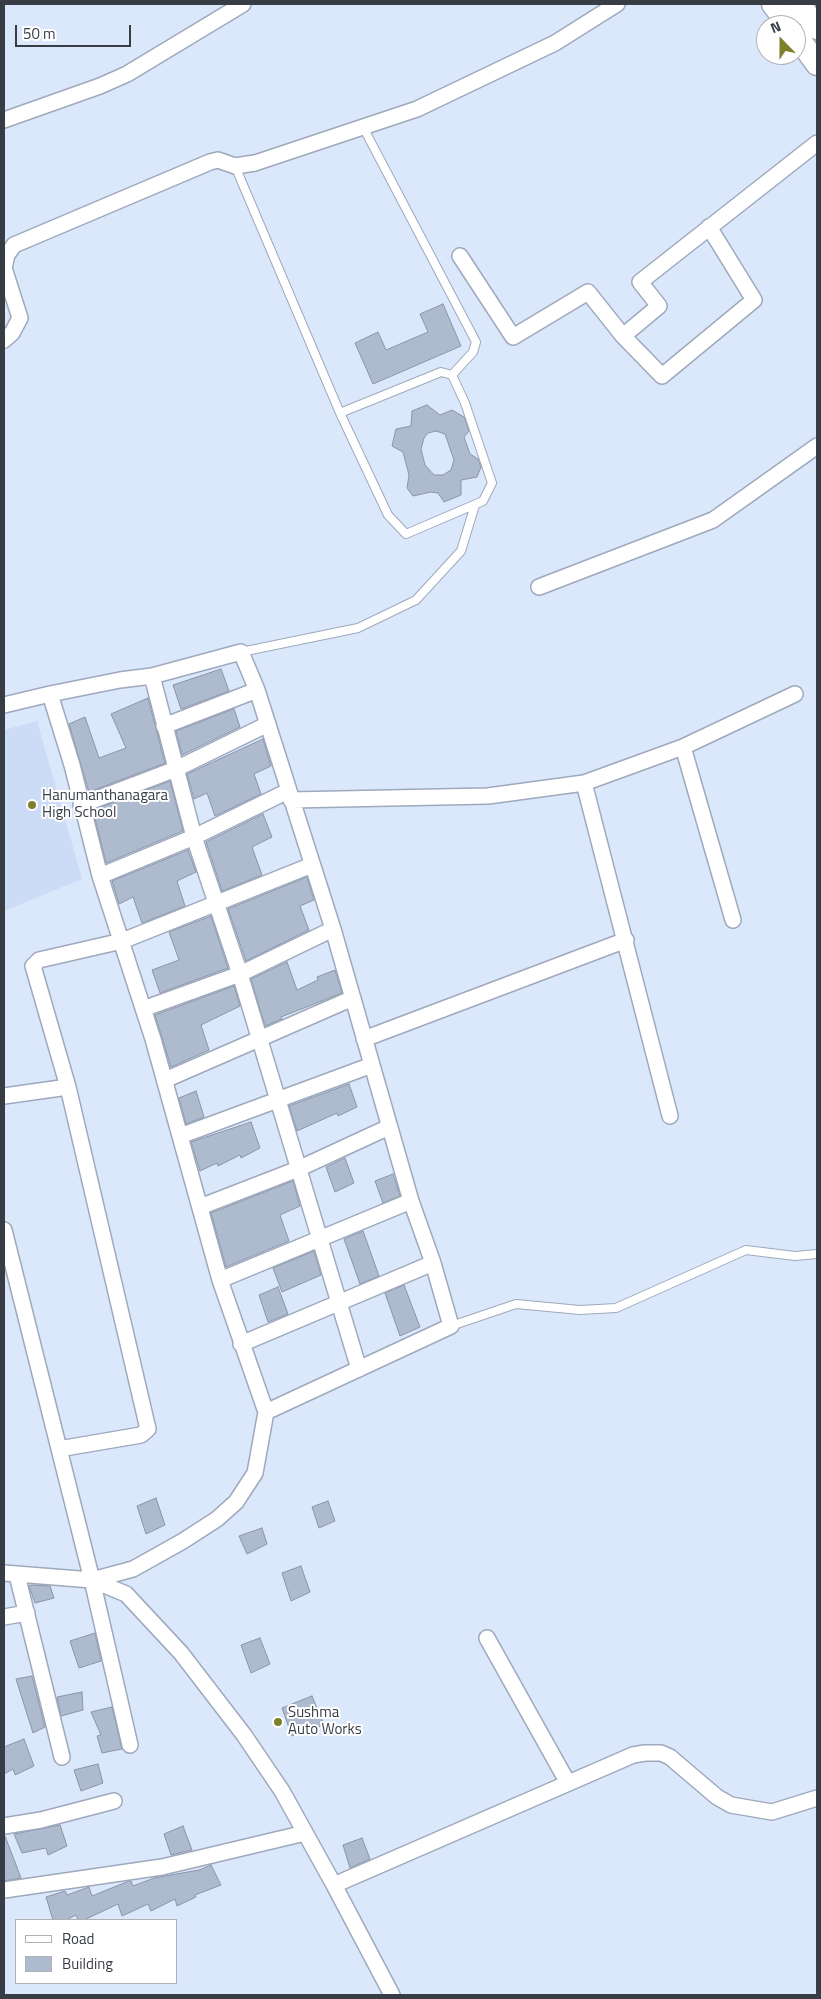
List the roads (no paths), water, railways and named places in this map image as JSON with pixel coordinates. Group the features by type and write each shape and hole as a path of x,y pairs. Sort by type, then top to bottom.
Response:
{"main road":[{"path":"773,4 781,15"},
{"path":"799,4 817,28"},
{"path":"806,49 817,64"}],"street":[{"path":"4,120 100,86 127,74 244,4"},
{"path":"4,340 12,333 20,318 4,268 7,255 14,245 210,162 218,160 235,166 255,163 417,109 555,43 617,4"},
{"path":"623,336 659,306 640,282 817,143"},
{"path":"460,256 513,336 588,292 623,336 662,376 754,300 709,227"},
{"path":"539,587 713,520 817,446"},
{"path":"4,705 120,680 152,676 241,652 257,690 289,796 333,929 411,1202 433,1263 451,1326 266,1412"},
{"path":"152,676 194,837 240,974 318,1240 359,1369"},
{"path":"164,726 257,690"},
{"path":"50,694 72,765 80,806 100,876 122,940 165,1080 220,1280 266,1412 255,1473 236,1502 217,1519 133,1569 92,1580"},
{"path":"100,876 289,796 488,796 584,783 683,748 795,694"},
{"path":"80,806 176,769 268,724"},
{"path":"683,748 733,920"},
{"path":"584,783 670,1116"},
{"path":"59,1449 142,1435 148,1429 68,1087 33,966 39,960 122,940 312,865"},
{"path":"143,1009 240,974 333,929"},
{"path":"364,1039 626,940"},
{"path":"165,1080 352,998"},
{"path":"180,1136 372,1065"},
{"path":"4,1096 68,1087"},
{"path":"200,1207 298,1169 389,1127"},
{"path":"220,1280 411,1202"},
{"path":"4,1230 92,1580 130,1744"},
{"path":"241,1344 433,1263"},
{"path":"62,1757 27,1613 10,1574 92,1580 126,1594 182,1653 244,1735 282,1791 392,1995"},
{"path":"4,1617 27,1613"},
{"path":"487,1638 568,1783"},
{"path":"334,1885 633,1755 661,1752 670,1757 717,1798 731,1805 772,1812 817,1798"},
{"path":"4,1826 41,1820 114,1801"},
{"path":"4,1890 162,1867 305,1833"}],"lane":[{"path":"363,127 476,342 473,352 452,375"},
{"path":"235,166 340,413 388,515 406,534 483,501 492,483 466,403 452,375 442,372 340,413"},
{"path":"241,652 358,628 416,600 461,551 474,505"},
{"path":"451,1326 516,1304 580,1310 624,1306 746,1250 795,1256 817,1254"}],"place":[{"name":"Hanumanthanagara High School","path":"32,805"},
{"name":"Sushma Auto Works","path":"278,1722"}]}
